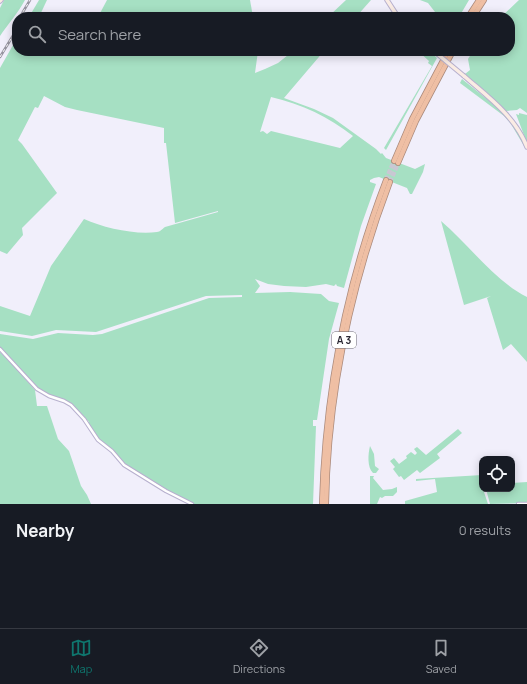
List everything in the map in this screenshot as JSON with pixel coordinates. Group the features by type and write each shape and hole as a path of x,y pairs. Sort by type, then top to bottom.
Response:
{"highway":[{"path":"471,12 479,0"},
{"path":"476,12 484,0"},
{"path":"445,56 412,119 396,162 450,56"},
{"name":"A 3","path":"322,504 326,429 337,350 356,270 371,222 388,181 366,248 343,343 330,430 326,504"}],"main road":[{"path":"387,0 395,12"},
{"path":"439,56 506,113 521,134 527,147"}],"street":[{"path":"0,349 37,389 49,396 71,405 98,440 112,451 124,465 166,492 192,504"},
{"path":"518,504 527,504"}],"green space":[{"path":"4,0 25,0 17,12 12,12 12,19 0,36 0,8"},
{"path":"39,0 47,0 41,12 32,12"},
{"path":"107,0 250,0 252,12 101,12"},
{"path":"346,0 371,0 360,12 333,12"},
{"path":"420,0 469,0 462,12 435,12 428,3"},
{"path":"519,0 527,0 527,113 520,108 517,110 506,111 465,74 470,70 468,59 470,56 515,56 515,12 506,12"},
{"path":"12,47 12,56 257,56 255,73 278,63 287,56 320,56 284,98 333,118 381,154 382,153 386,158 415,169 425,164 423,172 412,194 410,194 407,188 379,177 370,180 370,182 376,184 361,226 344,288 337,286 336,284 334,286 326,284 306,287 284,286 268,284 255,279 260,286 255,293 290,292 321,294 329,301 339,303 329,339 317,420 313,420 313,426 316,426 313,504 192,504 166,491 124,465 112,451 98,440 88,425 89,422 72,404 50,395 38,388 0,347 0,334 33,339 58,333 93,335 102,334 209,298 242,297 242,295 206,296 96,332 56,330 32,336 0,331 0,306 30,316 51,266 84,219 120,230 148,233 158,232 165,227 218,212 175,223 166,143 164,143 164,128 65,107 44,96 38,108 35,107 18,140 57,193 22,228 23,235 7,254 0,251 0,68","holes":["271,97 294,103 325,117 353,136 340,148 271,131 267,134 263,131 260,132"]},
{"path":"424,56 435,56 437,58 386,150 384,148 432,66 428,63 429,61"},
{"path":"462,79 502,111 514,126 525,145 524,146 511,124 504,116 460,83"},
{"path":"519,113 527,115 527,143 516,114 519,115"},
{"path":"441,221 504,282 527,297 527,362 511,344 503,350 487,298 491,296 464,305"},
{"path":"0,352 35,390 37,406 47,406 58,439 69,451 81,486 91,504 0,504"},
{"path":"458,429 462,433 437,454 440,458 420,473 417,470 404,480 401,476 399,477 393,469 395,467 390,461 394,458 399,464 407,458 406,456 411,452 415,455 417,453 414,449 417,447 426,455"},
{"path":"370,446 374,454 375,466 379,469 376,473 373,473 369,464 368,456"},
{"path":"479,475 479,492 484,492 488,504 405,504 405,501 437,492 435,479 416,481 416,479"},
{"path":"370,476 374,476 373,478 383,490 397,487 397,492 393,496 380,497 377,504 370,504"},
{"path":"527,482 527,503 490,504 487,492 515,492 515,483"}],"tunnel":[{"path":"386,180 394,161"},
{"path":"390,182 398,163"}],"railway":[{"path":"23,12 30,0"},
{"path":"0,57 12,37"}]}
